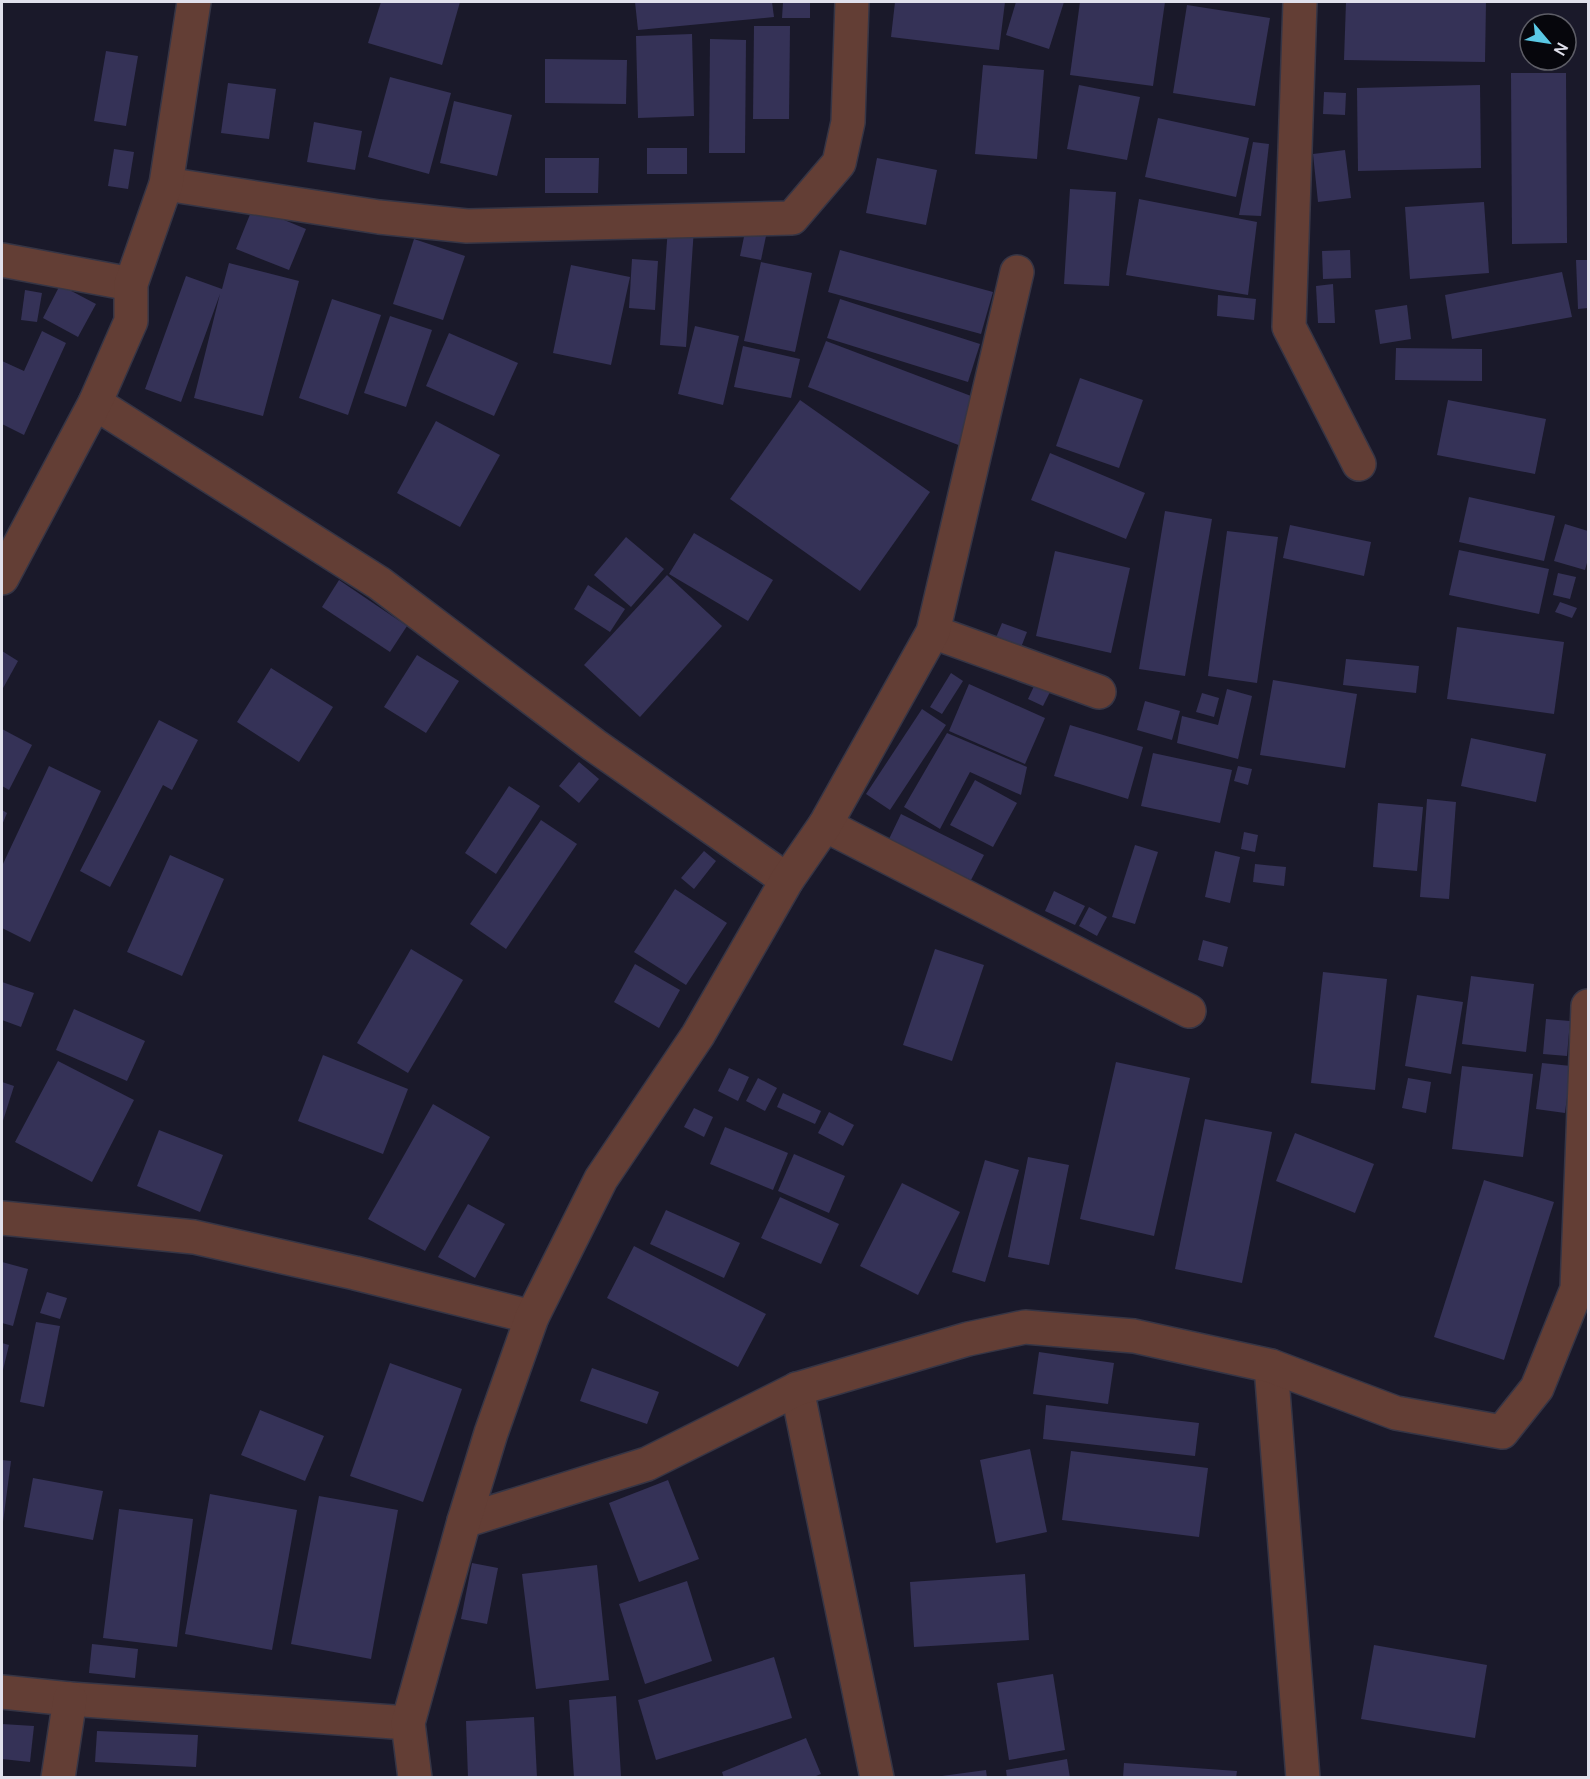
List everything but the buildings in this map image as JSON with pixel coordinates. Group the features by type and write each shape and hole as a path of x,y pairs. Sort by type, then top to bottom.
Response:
{"street":[{"path":"2,579 95,403 131,321 131,284 166,184 194,2"},
{"path":"166,184 379,217 467,226 792,218 839,163 848,122 852,2"},
{"path":"1300,2 1289,327 1359,464"},
{"path":"2,260 131,284"},
{"path":"415,1778 408,1723 464,1521 491,1433 532,1317 601,1179 698,1035 788,880 825,825 933,632 1017,272"},
{"path":"95,403 379,583 594,745 788,880"},
{"path":"933,632 1099,692"},
{"path":"825,825 1189,1011"},
{"path":"464,1521 647,1464 797,1389 968,1339 1024,1327 1134,1336 1271,1366 1396,1413 1502,1432 1537,1388 1577,1289 1588,1006"},
{"path":"2,1218 194,1237 355,1273 532,1317"},
{"path":"1271,1366 1303,1778"},
{"path":"797,1389 877,1778"},
{"path":"2,1692 70,1699 408,1723"},
{"path":"58,1778 70,1699"}]}
